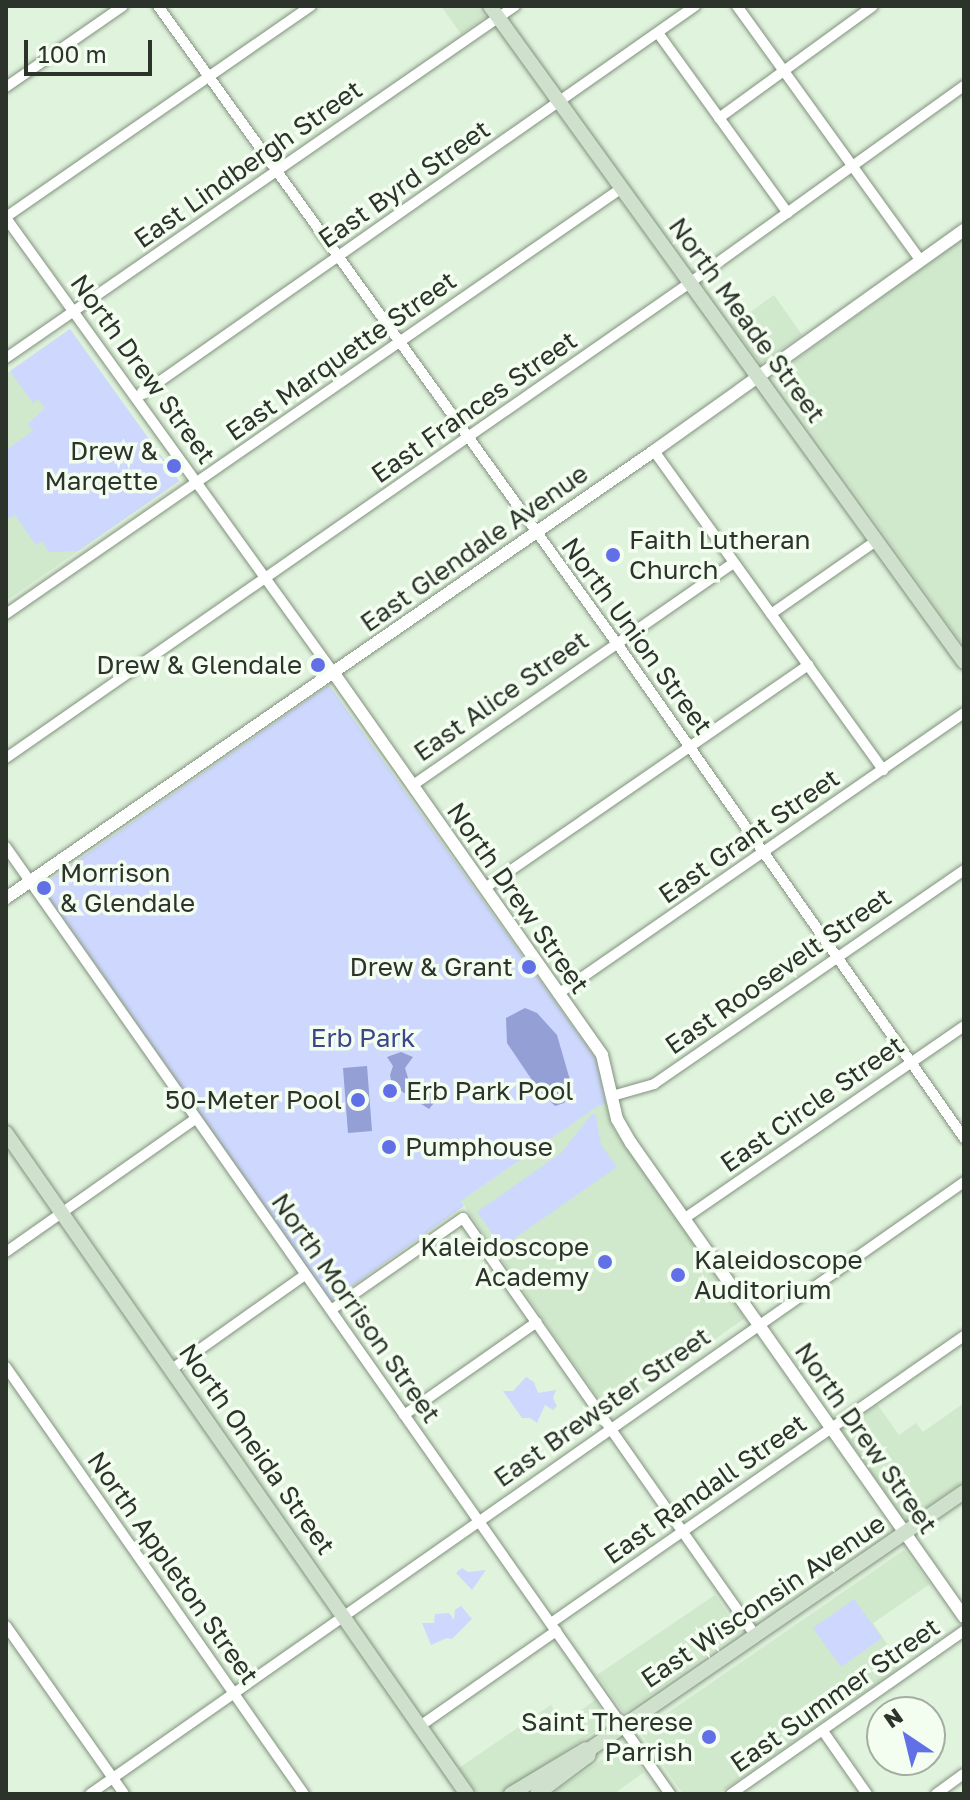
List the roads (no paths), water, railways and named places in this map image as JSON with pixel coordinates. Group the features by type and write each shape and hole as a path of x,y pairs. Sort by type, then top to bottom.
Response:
{"main road":[{"name":"North Meade Street","path":"495,12 964,662"},
{"name":"North Oneida Street","path":"6,1133 467,1794"},
{"name":"East Wisconsin Avenue","path":"511,1794 623,1727 964,1492"},
{"name":"East Wisconsin Avenue","path":"537,1794 588,1756 590,1749"}],"street":[{"path":"6,87 123,6"},
{"name":"North Union Street","path":"158,6 617,644 964,1138"},
{"path":"6,218 311,6"},
{"name":"East Lindbergh Street","path":"6,358 277,172 495,12 515,6"},
{"name":"East Byrd Street","path":"136,398 695,6"},
{"path":"737,6 921,261"},
{"path":"719,118 873,6"},
{"path":"658,33 788,213"},
{"name":"East Frances Street","path":"6,758 691,282 964,86"},
{"name":"East Marquette Street","path":"6,614 622,188"},
{"name":"North Drew Street","path":"6,218 333,672 602,1055 621,1128 964,1617"},
{"name":"East Glendale Avenue","path":"6,898 654,451 964,230"},
{"path":"654,451 883,770"},
{"path":"771,614 876,541"},
{"name":"East Alice Street","path":"413,785 734,563"},
{"path":"485,888 808,665"},
{"name":"East Grant Street","path":"558,994 964,713"},
{"name":"North Morrison Street","path":"6,847 670,1794"},
{"name":"East Roosevelt Street","path":"612,1096 648,1088 964,870"},
{"name":"East Circle Street","path":"685,1218 964,1026"},
{"path":"6,1252 195,1119"},
{"name":"East Brewster Street","path":"90,1794 964,1182"},
{"path":"331,1310 463,1218 755,1635"},
{"path":"172,1369 305,1275"},
{"path":"404,1415 537,1322"},
{"name":"East Randall Street","path":"420,1726 682,1532 964,1336"},
{"name":"North Appleton Street","path":"6,1367 304,1794"},
{"path":"6,1626 124,1794"},
{"name":"East Summer Street","path":"731,1794 964,1631"},
{"path":"823,1731 867,1794"},
{"path":"936,1794 964,1774"}],"place":[{"name":"Drew & Marqette","path":"174,466"},
{"name":"Faith Lutheran Church","path":"613,555"},
{"name":"Drew & Glendale","path":"318,665"},
{"name":"Morrison & Glendale","path":"44,888"},
{"name":"Drew & Grant","path":"529,967"},
{"name":"Erb Park Pool","path":"390,1091"},
{"name":"50-Meter Pool","path":"358,1100"},
{"name":"Pumphouse","path":"389,1147"},
{"name":"Kaleidoscope Academy","path":"605,1262"},
{"name":"Kaleidoscope Auditorium","path":"678,1275"},
{"name":"Saint Therese Parrish","path":"709,1737"}],"park label":[{"name":"Erb Park","path":"363,1038"}]}
